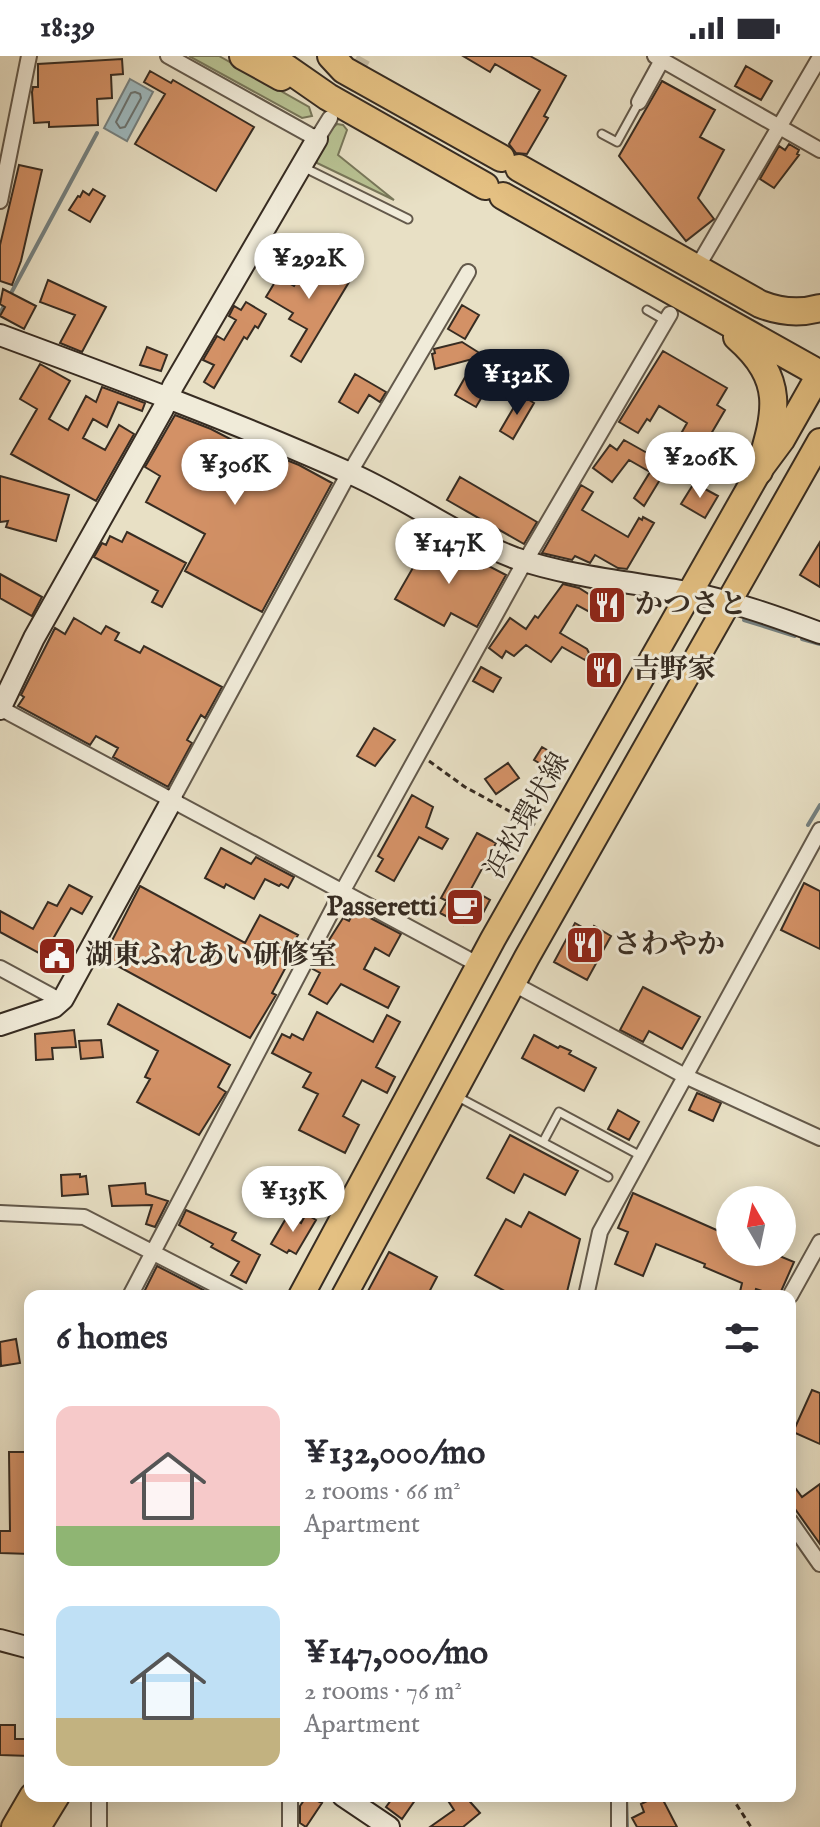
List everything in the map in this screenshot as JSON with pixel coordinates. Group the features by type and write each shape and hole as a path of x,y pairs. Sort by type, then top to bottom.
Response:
{"highway":[{"path":"243,56 306,91 329,108 494,191 820,374"},
{"path":"269,56 329,108"},
{"path":"300,56 320,68 337,63 760,304 799,312 820,308"},
{"path":"597,212 637,250 820,354"},
{"path":"707,311 760,361 772,387 774,415 759,471"}],"main road":[{"name":"浜松環状線","path":"304,1290 479,965 759,471 782,440 820,374"},
{"path":"347,1290 512,983 820,441"},
{"path":"14,1827 29,1802"},
{"path":"38,1827 53,1802"}],"street":[{"path":"0,201 29,56"},
{"path":"168,56 317,139"},
{"path":"702,259 820,57"},
{"path":"639,102 659,58 820,150"},
{"path":"329,108 317,139 168,397 34,638 0,708 479,965"},
{"path":"0,1025 54,1007 61,1001 350,473 468,272"},
{"path":"133,1290 343,892 526,561 668,318"},
{"path":"0,335 168,397 350,473 486,545 526,561 557,570 728,602 820,633"},
{"path":"587,1290 600,1232 820,830"},
{"path":"0,968 61,1001"},
{"path":"512,983 685,1076 820,1138"},
{"path":"0,1213 84,1217 226,1290"},
{"path":"793,1290 820,1242"},
{"path":"796,1530 820,1564"},
{"path":"0,1640 24,1646"},
{"path":"99,1802 99,1827"},
{"path":"290,1802 290,1827"},
{"path":"363,1802 370,1804 389,1827"},
{"path":"619,1802 619,1827"}],"lane":[{"path":"602,134 617,142 639,102"},
{"path":"301,166 408,219"},
{"path":"647,310 668,318"},
{"path":"453,1094 608,1177"},
{"path":"543,1142 559,1112 641,1156"}],"path":[{"path":"419,756 465,787 537,826"},
{"path":"735,1802 751,1827"}],"green space":[{"path":"189,56 219,56 309,107 312,116 302,118"},
{"path":"337,124 347,130 338,155 394,200 317,163 322,142"}],"water":[{"path":"130,79 153,92 127,141 104,128"}],"building":[{"path":"463,56 530,56 566,76 544,116 548,118 527,154 516,153 509,144 540,90 495,64 490,72"},
{"path":"122,59 123,74 111,75 112,98 97,99 98,125 49,127 49,122 34,123 32,92 33,87 38,87 38,64"},
{"path":"746,66 772,81 761,100 735,86"},
{"path":"150,71 171,83 173,80 254,127 216,191 135,144 165,94 144,82"},
{"path":"662,81 715,110 700,137 724,150 698,198 714,219 686,241 619,156"},
{"path":"789,144 799,150 799,155 774,188 760,179 779,146 785,150"},
{"path":"19,165 42,170 21,261 12,285 0,281 0,245"},
{"path":"93,189 105,196 90,222 69,210 83,191 89,195"},
{"path":"310,259 349,282 301,362 291,356 307,329 289,319 293,313 266,297 278,277 294,286"},
{"path":"48,280 106,307 82,352 60,343 75,315 40,302"},
{"path":"3,289 36,306 24,329 0,316 5,307 0,304"},
{"path":"246,302 266,314 258,328 255,326 247,339 244,337 214,388 204,382 214,365 203,360 217,336 224,340 236,320 229,316 234,306 241,310"},
{"path":"462,305 479,315 465,339 448,329"},
{"path":"462,342 489,359 491,356 514,369 502,390 490,383 476,407 455,395 476,358 435,369 434,349"},
{"path":"147,347 167,355 161,371 140,365"},
{"path":"663,351 727,388 717,405 725,410 695,470 669,455 687,423 659,406 638,433 619,422"},
{"path":"40,364 70,381 49,419 68,430 86,396 96,402 102,387 145,403 142,411 118,402 107,427 93,419 83,438 105,450 119,425 134,434 96,501 11,454 37,409 20,399"},
{"path":"355,374 386,392 380,402 369,395 358,413 339,402"},
{"path":"521,395 534,403 513,439 500,431"},
{"path":"175,415 211,429 257,453 259,449 299,465 332,483 262,612 185,571 205,534 146,502 160,476 145,467"},
{"path":"624,440 665,463 657,476 661,478 644,506 634,498 650,472 629,460 612,482 593,468 610,445 617,450"},
{"path":"0,476 69,495 56,541 6,527 8,521 0,522"},
{"path":"460,477 537,522 524,544 447,500"},
{"path":"694,483 718,496 705,518 681,504"},
{"path":"581,485 593,492 582,510 628,537 639,518 654,523 627,569 618,568 595,555 590,563 575,556 572,560 542,553"},
{"path":"127,532 186,563 162,607 152,602 158,591 94,557 110,536 122,542"},
{"path":"430,538 483,568 485,564 506,575 477,627 451,613 444,626 395,599"},
{"path":"820,542 820,587 800,575"},
{"path":"0,574 42,597 32,616 0,598"},
{"path":"563,584 579,588 595,598 598,591 622,596 608,622 577,605 560,633 587,649 589,653 585,660 562,647 551,662 526,645 514,656 506,651 502,658 489,648 510,618 526,629"},
{"path":"74,618 101,634 106,626 119,633 115,640 140,653 144,646 222,687 205,718 201,715 187,740 192,743 168,787 113,757 118,748 96,736 90,745 18,706 55,628 65,634"},
{"name":"吉野家","path":"598,657 619,668 610,684 590,672"},
{"path":"481,667 501,678 493,692 473,681"},
{"path":"374,728 395,740 375,766 357,756"},
{"path":"542,747 566,761 558,774 534,760"},
{"path":"508,763 519,778 496,794 485,779"},
{"path":"412,795 433,807 426,827 448,839 442,849 419,837 394,881 376,871 383,859 378,856"},
{"path":"477,833 496,843 471,889 490,900 481,917 470,912 463,925 440,913 447,901 441,898"},
{"path":"221,848 251,864 256,857 294,877 288,888 265,879 254,899 226,884 224,888 205,878"},
{"path":"804,883 820,891 820,949 781,930"},
{"path":"69,885 92,897 82,914 71,908 53,939 72,950 61,969 52,964 54,961 0,932 0,911 33,929 48,902 57,906"},
{"path":"140,886 245,943 260,915 298,935 282,963 287,965 272,993 276,995 250,1038 103,958"},
{"path":"355,910 401,934 389,956 375,948 364,969 399,987 388,1008 341,984 327,1004 309,994 320,973 313,969 324,948 343,918 349,921"},
{"name":"さわやか","path":"575,923 591,932 594,926 611,936 587,980 554,962"},
{"path":"643,987 700,1017 682,1049 649,1031 643,1042 620,1030"},
{"path":"118,1004 230,1065 218,1087 226,1092 199,1135 137,1102 150,1079 145,1077 158,1051 108,1024"},
{"path":"317,1012 373,1042 387,1015 400,1022 376,1067 395,1077 387,1093 362,1080 343,1116 359,1125 345,1153 299,1130 318,1094 303,1087 311,1073 272,1053 282,1034 290,1038 292,1034 303,1040"},
{"path":"74,1030 76,1047 52,1048 53,1059 36,1060 35,1034"},
{"path":"534,1035 558,1048 571,1051 569,1054 596,1068 584,1091 522,1058"},
{"path":"101,1040 103,1057 81,1059 79,1041"},
{"path":"697,1093 721,1103 713,1121 689,1110"},
{"path":"618,1110 639,1122 629,1140 608,1129"},
{"path":"510,1135 578,1171 565,1195 524,1174 514,1193 487,1178"},
{"path":"80,1174 80,1177 86,1176 88,1194 62,1196 61,1175"},
{"path":"279,1182 290,1187 277,1216 266,1212"},
{"path":"145,1183 146,1194 168,1201 155,1227 146,1224 152,1205 112,1206 109,1186"},
{"path":"633,1193 716,1230 716,1266 792,1266 782,1290 740,1290 742,1283 656,1244 643,1276 615,1264 628,1232 618,1228"},
{"path":"186,1210 236,1233 232,1240 260,1255 246,1283 231,1275 239,1262 179,1225"},
{"path":"529,1212 580,1239 567,1290 503,1290 475,1275 506,1219 521,1227"},
{"path":"306,1214 316,1220 296,1254 289,1250 287,1253 271,1244 288,1215 301,1223"},
{"path":"389,1252 437,1277 430,1290 369,1290"},
{"path":"157,1266 203,1290 145,1290"},
{"path":"16,1339 20,1363 1,1366 0,1342"},
{"path":"812,1390 820,1393 820,1444 796,1433 796,1425"},
{"path":"9,1452 24,1452 24,1554 0,1553 0,1531 10,1531"},
{"path":"820,1484 820,1544 796,1510 796,1489 802,1497"},
{"path":"0,1725 15,1725 15,1739 24,1739 24,1756 0,1755"},
{"path":"303,1802 322,1803 306,1827 300,1823"},
{"path":"390,1802 414,1802 402,1819 386,1807"},
{"path":"449,1802 470,1802 480,1813 463,1827 430,1827 454,1810"},
{"path":"664,1802 677,1827 637,1827 632,1818 644,1812 641,1804"}],"waterway":[{"path":"9,297 97,133"},
{"path":"0,313 5,304"},
{"path":"744,620 795,636"},
{"path":"802,639 820,644"},
{"path":"808,825 820,805"},
{"path":"626,1802 627,1827"}],"tunnel":[{"path":"336,107 365,56"}],"place":[{"name":"かつさと","path":"607,605"},
{"name":"吉野家","path":"604,670"},
{"name":"Passeretti","path":"465,907"},
{"name":"さわやか","path":"585,945"},
{"name":"湖東ふれあい研修室","path":"57,956"}]}
